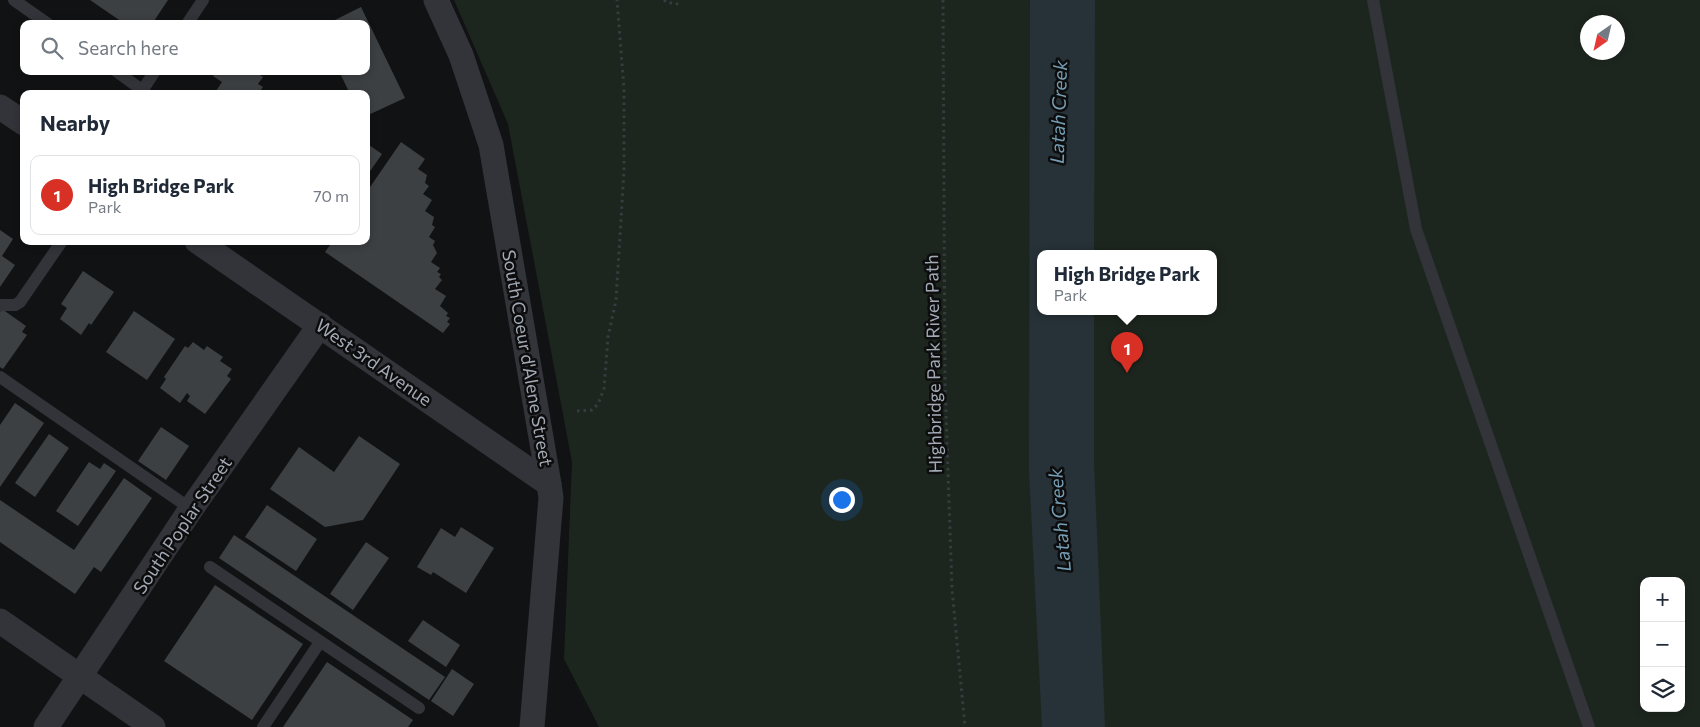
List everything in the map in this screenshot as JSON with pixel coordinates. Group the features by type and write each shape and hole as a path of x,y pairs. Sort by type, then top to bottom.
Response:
{"street":[{"name":"South Coeur d'Alene Street","path":"436,0 461,55 491,145 550,484 551,498 532,727"},
{"path":"0,107 20,120"},
{"name":"West 3rd Avenue","path":"203,245 550,484"},
{"name":"South Poplar Street","path":"46,727 191,509 320,325"},
{"path":"0,621 153,727"}],"lane":[{"path":"14,0 42,20"},
{"path":"190,20 203,0"},
{"path":"1373,0 1416,229 1589,727"},
{"path":"121,75 139,90"},
{"path":"142,90 152,75"},
{"path":"0,305 15,305 20,302 59,245"},
{"path":"0,377 191,509"},
{"path":"210,567 419,708"},
{"path":"262,727 320,642"}],"path":[{"path":"578,411 592,410 598,404 604,389 608,337 616,300 624,162 624,89 617,0"},
{"path":"664,0 677,4 678,0"},
{"name":"Highbridge Park River Path","path":"943,0 946,393 952,589 966,727"}],"shaded area":[{"path":"454,0 1700,0 1700,727 599,727 564,659 572,462 508,124"}],"water":[{"name":"Latah Creek","path":"1030,0 1095,0 1094,250 1037,250 1037,315 1094,315 1094,463 1105,727 1042,727 1029,470"}],"building":[{"path":"90,0 168,0 155,20 119,20"},
{"path":"361,7 367,20 335,20"},
{"path":"370,26 405,98 370,114 370,90 348,90 341,75 370,75"},
{"path":"260,75 263,77 258,84 263,87 261,90 217,90 222,82 213,76"},
{"path":"401,142 425,159 418,169 427,175 425,183 429,186 423,194 432,200 425,211 434,217 432,225 435,227 429,237 435,241 433,245 437,253 431,262 440,268 437,272 441,274 439,277 442,280 435,289 446,296 440,306 448,313 446,316 450,318 447,322 450,324 443,333 325,252 330,245 370,245 370,187"},
{"path":"370,146 382,154 370,171"},
{"path":"0,230 13,239 2,256 15,265 0,287"},
{"path":"83,271 114,292 91,325 89,323 81,335 60,319 67,308 61,304"},
{"path":"2,309 26,326 22,332 27,335 3,369 0,367 0,312"},
{"path":"134,311 175,339 147,380 106,352"},
{"path":"193,342 204,350 207,346 223,357 220,361 232,369 227,376 231,379 205,414 187,401 190,396 187,393 180,403 160,388 166,379 164,377 185,346 188,348"},
{"path":"15,403 44,423 0,487 0,425"},
{"path":"161,427 189,446 166,480 138,461"},
{"path":"49,434 69,448 35,497 15,483"},
{"path":"359,436 400,464 363,520 325,527 270,489 299,447 334,472"},
{"path":"89,462 100,469 104,463 116,471 78,526 56,511"},
{"path":"124,478 152,498 101,572 94,567 75,594 0,542 0,500 74,550"},
{"path":"267,505 317,539 296,571 245,537"},
{"path":"461,527 494,548 466,593 433,572 431,575 417,567 441,528 455,537"},
{"path":"234,535 445,677 429,700 219,558"},
{"path":"366,542 389,558 353,610 330,594"},
{"path":"215,585 303,644 252,720 164,661"},
{"path":"423,620 460,645 446,667 408,641"},
{"path":"327,662 413,720 408,727 283,727"},
{"path":"452,669 474,684 453,716 431,701"}],"place":[{"name":"High Bridge Park","path":"1127,373"}]}
